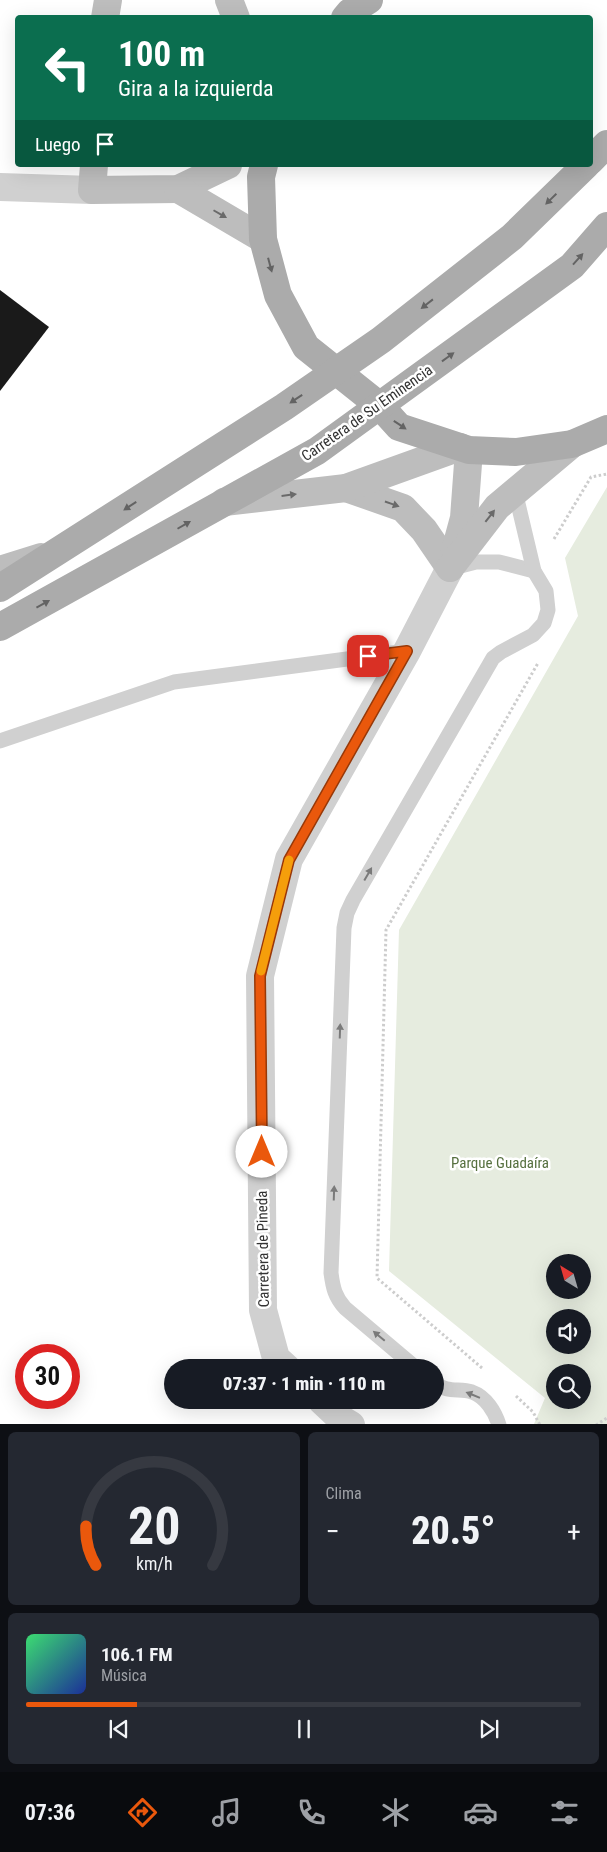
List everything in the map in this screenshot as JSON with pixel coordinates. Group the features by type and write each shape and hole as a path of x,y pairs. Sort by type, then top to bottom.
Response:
{"main road":[{"path":"105,15 108,0"},
{"path":"229,0 235,15"},
{"path":"348,15 369,0"},
{"path":"593,158 607,144"},
{"path":"178,190 224,167"},
{"path":"264,167 262,177 263,239 278,295 306,347 380,406 399,427 465,449 516,452 572,444 607,429"},
{"path":"0,588 284,407 381,340 512,237 584,167"},
{"path":"93,178 178,190 263,239"},
{"name":"Carretera de Su Eminencia","path":"0,628 317,451 572,266 607,226"},
{"path":"450,568 497,507 572,444"},
{"path":"223,502 346,488 465,449"},
{"path":"450,568 464,518 465,449"},
{"path":"346,488 403,508 424,530 450,568"},
{"path":"0,570 59,551"}],"street":[{"path":"0,187 93,178"},
{"name":"Carretera de Pineda","path":"277,1359 263,1310 260,976 289,860 407,651 450,568"},
{"path":"330,1409 341,1419 351,1424"}],"lane":[{"path":"405,1359 345,1308 336,1298 331,1273 344,928 353,900 493,658 533,635 544,622 548,610 546,591 534,571 515,491"},
{"path":"450,568 476,562 499,562 534,571"},
{"path":"0,741 174,682 407,651"},
{"path":"444,1388 472,1392 486,1402 496,1414 499,1424"}],"path":[{"path":"551,545 590,477 607,474"},
{"path":"489,1373 377,1278 386,930 542,655"},
{"path":"511,1392 533,1412 540,1424"},
{"path":"596,1424 607,1418"}],"green space":[{"name":"Parque Guadaíra","path":"607,487 607,1424 534,1424 545,1398 389,1271 399,930 578,616 565,558"}],"building":[{"path":"0,290 49,327 0,391"}],"slow traffic":[{"path":"261,971 289,860"}],"route":[{"path":"262,1152 260,976 289,860 407,651 368,656"}]}
